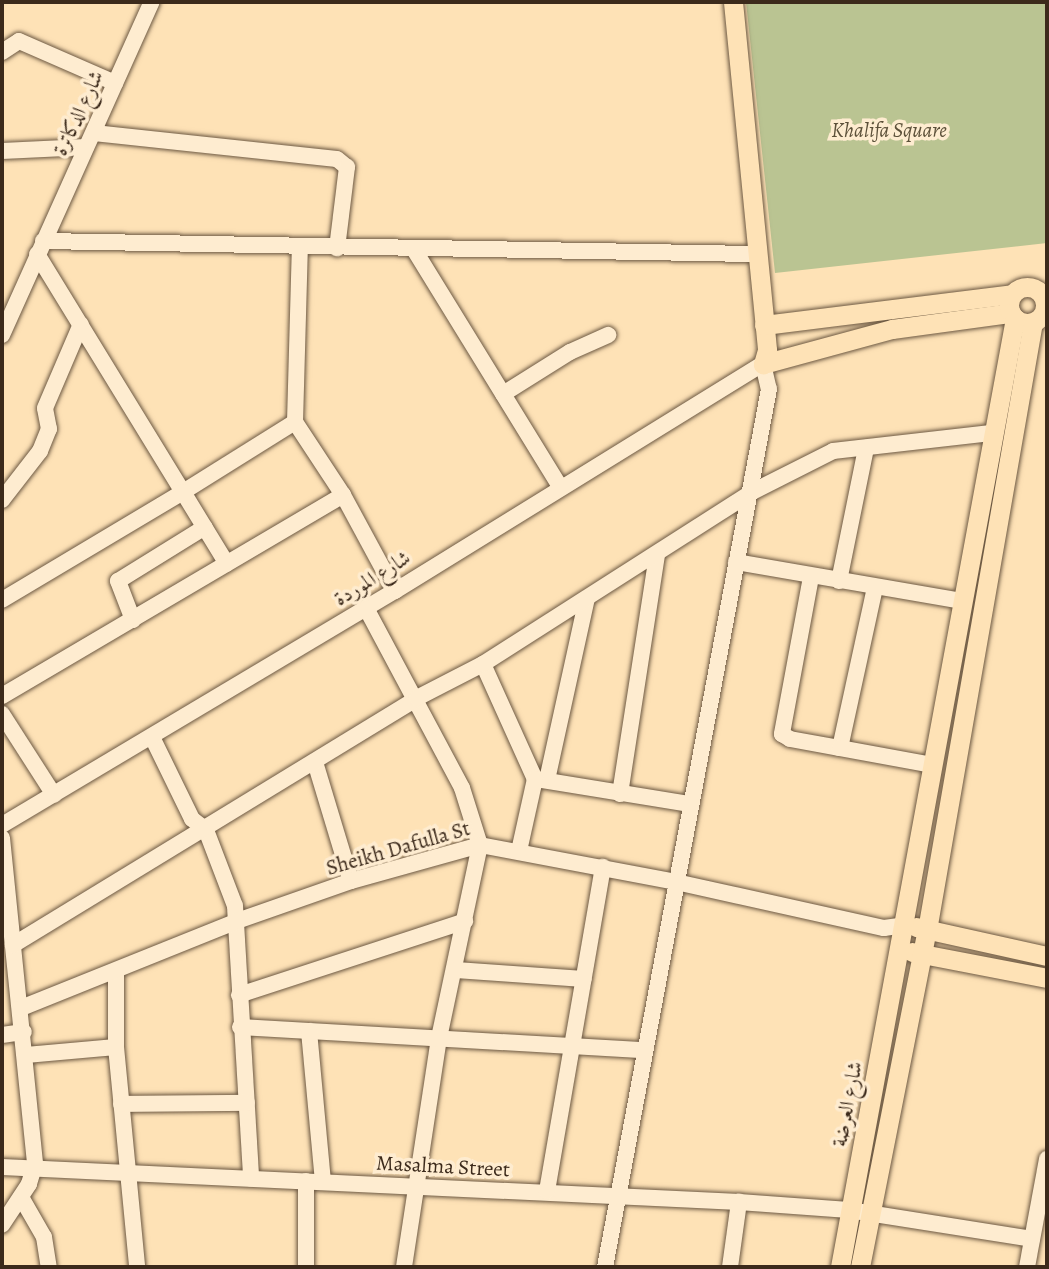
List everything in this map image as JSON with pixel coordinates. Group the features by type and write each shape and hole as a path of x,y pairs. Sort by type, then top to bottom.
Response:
{"main road":[{"path":"733,2 755,254 767,349 763,364"},
{"path":"764,325 1031,305"},
{"path":"763,364 892,329 1031,305"},
{"path":"860,1267 927,930 1017,417 1031,305"},
{"name":"شارع العرضة","path":"840,1267 905,925 995,411 1031,305"},
{"path":"995,411 1017,417"},
{"path":"905,925 1047,956"},
{"path":"900,949 1047,978"}],"street":[{"name":"شارع الدكاترة","path":"2,335 152,2"},
{"path":"2,52 19,41 115,83"},
{"path":"2,151 90,140 337,159 346,173 337,248"},
{"path":"227,564 81,324 40,248 299,247 415,251 755,254"},
{"path":"299,247 295,422 343,495 395,591"},
{"path":"415,251 560,487"},
{"path":"2,500 40,451 50,429 45,408 81,324"},
{"path":"503,394 570,352 608,335"},
{"path":"605,1267 769,389 763,364"},
{"name":"شارع الموردة","path":"2,825 395,591 763,364"},
{"path":"2,600 295,422"},
{"path":"13,945 206,830 417,698 483,664 750,493 834,451 991,433"},
{"path":"839,581 866,447"},
{"path":"2,696 343,495"},
{"path":"133,620 118,581 205,527"},
{"path":"620,794 657,554"},
{"path":"736,562 811,578 961,601"},
{"path":"811,578 782,734 790,739 933,765"},
{"path":"840,748 875,587"},
{"path":"519,851 541,780 587,598"},
{"path":"366,608 417,698 474,816 480,845 456,970 439,1038 419,1185 404,1267"},
{"path":"483,664 541,780"},
{"path":"2,714 54,795"},
{"path":"152,737 192,819 206,830 232,893 237,921 240,1027 251,1179"},
{"path":"315,762 351,881"},
{"path":"541,780 690,804"},
{"path":"2,838 24,1032 34,1169 21,1197 2,1225"},
{"name":"Sheikh Dafulla St","path":"21,1008 237,921 351,881 480,845 677,882 884,928"},
{"path":"547,1191 603,867"},
{"path":"239,995 465,921"},
{"path":"900,949 884,928 905,925"},
{"path":"456,970 584,979"},
{"path":"116,972 116,1047 121,1104 137,1267 144,1267"},
{"path":"240,1027 645,1050"},
{"path":"306,1267 315,1181 309,1031"},
{"path":"2,1035 24,1032"},
{"path":"26,1055 116,1047"},
{"path":"121,1104 247,1103"},
{"path":"1027,1267 1047,1158"},
{"name":"Masalma Street","path":"2,1167 128,1170 251,1179 738,1202 849,1210 1032,1239"},
{"path":"21,1197 44,1237 48,1267"},
{"path":"730,1267 738,1202"}],"green space":[{"name":"Khalifa Square","path":"746,2 1047,2 1047,243 775,273"}]}
